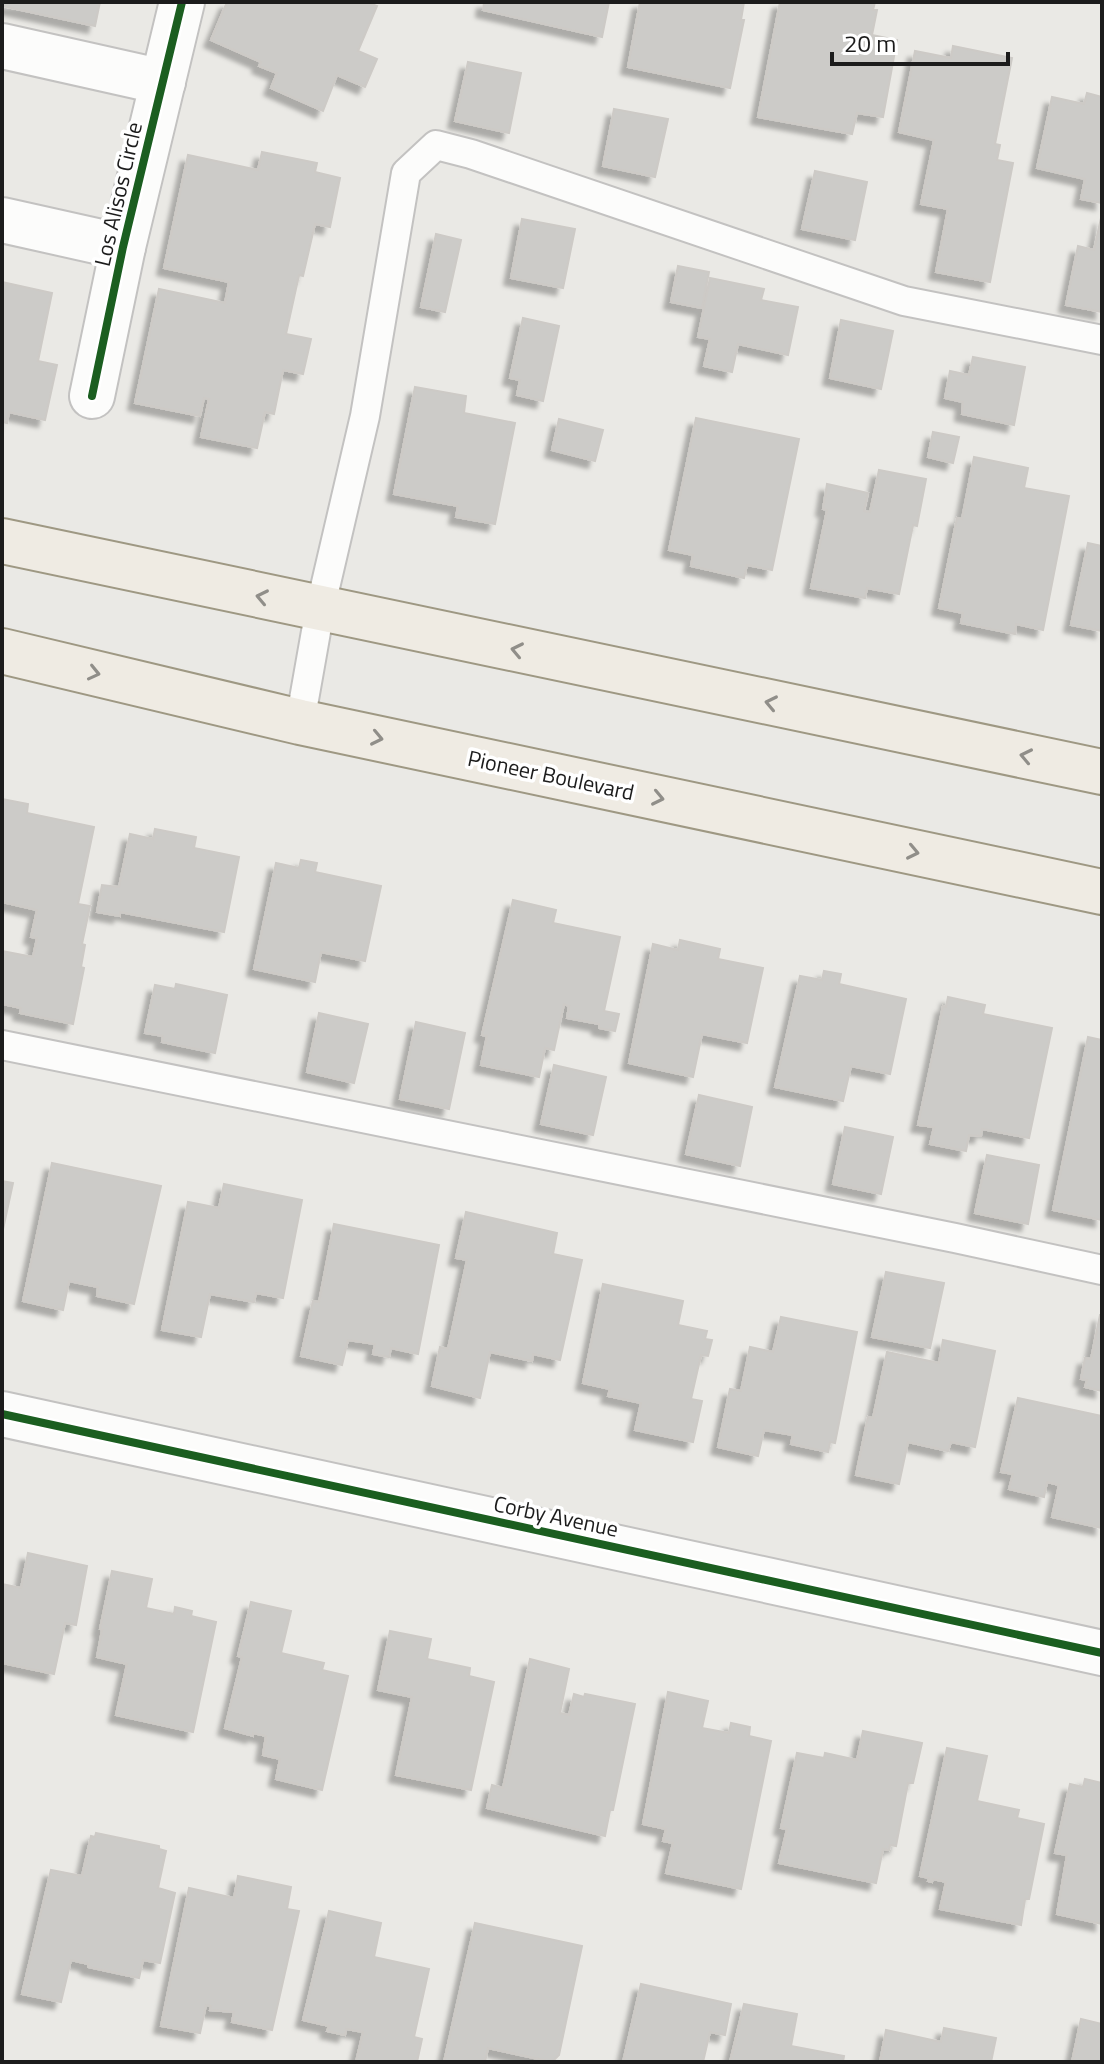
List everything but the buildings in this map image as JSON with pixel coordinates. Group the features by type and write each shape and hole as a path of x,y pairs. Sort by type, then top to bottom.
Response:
{"main road":[{"path":"2,541 1102,772"},
{"name":"Pioneer Boulevard","path":"2,651 300,722 1102,892"}],"street":[{"name":"Los Alisos Circle","path":"92,396 123,247 182,2"},
{"path":"2,46 163,82"},
{"name":"Los Alisos Circle","path":"2,220 123,247"},
{"name":"Corby Avenue","path":"2,1414 1102,1653"}],"lane":[{"path":"300,722 320,609 365,416 406,173 436,145 486,159 904,301 1102,340"},
{"path":"2,1045 1102,1270"}],"cycle path":[{"path":"92,396 123,247 182,2"},
{"path":"2,1414 1102,1653"}]}
